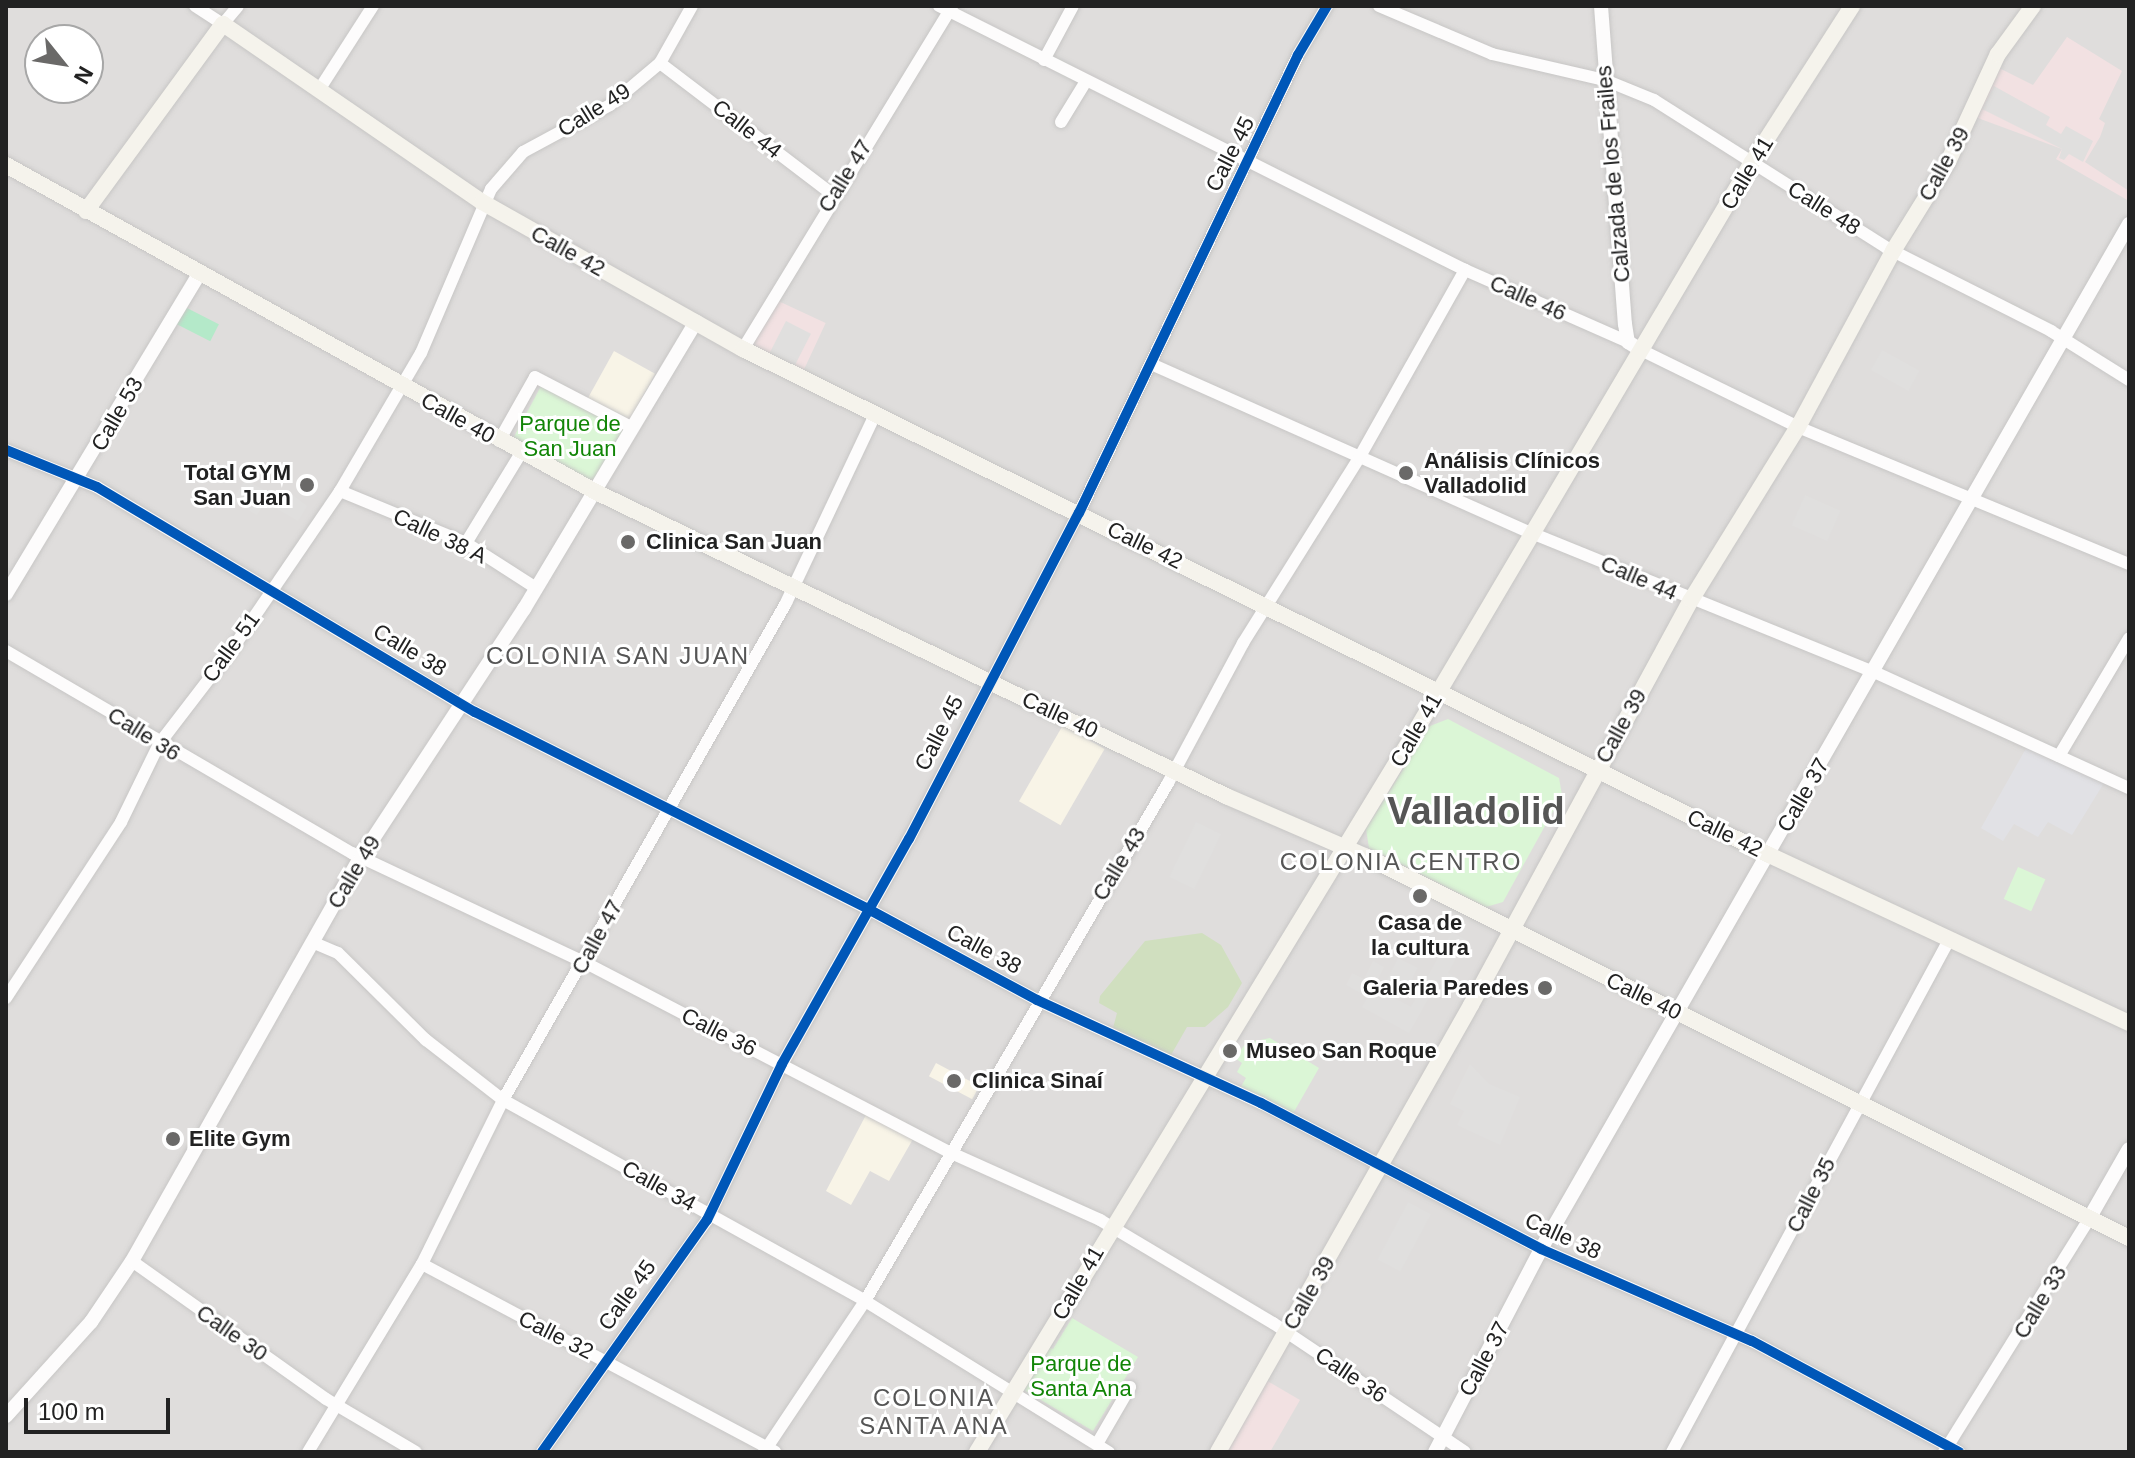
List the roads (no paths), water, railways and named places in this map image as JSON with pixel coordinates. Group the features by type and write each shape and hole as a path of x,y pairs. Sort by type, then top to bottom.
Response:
{"main road":[{"name":"Calle 41","path":"977,1452 1110,1227 1438,691 1633,346 1852,6"},
{"name":"Calle 39","path":"1218,1452 1691,600 1798,427 1893,251 1948,162 1998,54 2033,6"},
{"name":"Calle 42","path":"223,24 482,202 743,349 874,417 1266,603 1769,855 2129,1023"},
{"path":"86,211 223,24"},
{"name":"Calle 40","path":"6,165 499,441 596,492 1344,848 2129,1238"}],"street":[{"name":"Calle 42","path":"195,6 223,24"},
{"path":"223,24 225,6"},
{"path":"223,24 238,6"},
{"path":"319,90 373,6"},
{"name":"Calle 49","path":"482,202 523,152 610,105 660,63 692,6"},
{"path":"1044,60 1073,6"},
{"name":"Calle 45","path":"542,1452 604,1360 710,1214 782,1064 870,910 1079,513 1248,161 1327,6"},
{"name":"Calle 48","path":"1379,6 1492,54 1605,80 1654,100 1893,251 2063,337 2129,380"},
{"name":"Calzada de los Frailes","path":"1601,6 1605,80 1633,346"},
{"name":"Calle 46","path":"947,8 1044,60 1465,270 1633,346 1798,427 2129,564"},
{"name":"Calle 47","path":"743,349 947,8"},
{"name":"Calle 44","path":"660,63 833,195"},
{"path":"1061,122 1086,81"},
{"name":"Calle 51","path":"6,998 121,822 159,744 340,491 402,387 436,320 482,202"},
{"name":"Calle 37","path":"1435,1452 1541,1249 2129,224"},
{"name":"Calle 43","path":"769,1450 865,1301 1037,1000 1175,769 1266,603 1359,458 1465,270"},
{"name":"Calle 53","path":"6,594 79,479 199,274"},
{"name":"Calle 49","path":"6,1416 91,1322 132,1261 361,857 536,588 696,322"},
{"name":"Calle 44","path":"1151,364 1529,532 1872,671 2129,788"},
{"path":"499,441 535,377 633,428"},
{"name":"Calle 47","path":"308,1452 422,1264 503,1100 584,962 664,809 793,588 874,417"},
{"name":"Calle 38","path":"6,450 79,479 272,589 460,704 664,809 870,910 1037,1000 1203,1075 1380,1163 1541,1249 1739,1337 1951,1450"},
{"path":"466,543 521,453"},
{"name":"Calle 38 A","path":"340,491 466,543 536,588"},
{"path":"2059,756 2129,638"},
{"name":"Calle 36","path":"6,651 159,744 361,857 584,962 949,1152 1110,1227 1287,1332 1465,1452"},
{"name":"Calle 35","path":"1672,1452 1739,1337 1860,1102 1950,938"},
{"name":"Calle 34","path":"312,942 338,953 426,1040 503,1100 865,1301 1109,1452"},
{"name":"Calle 33","path":"1951,1450 2129,1149"},
{"name":"Calle 30","path":"132,1261 335,1404 416,1452"},
{"name":"Calle 32","path":"422,1264 769,1450"},
{"path":"1097,1444 1130,1387"}],"place":[{"name":"Análisis Clínicos Valladolid","path":"1406,473"},
{"name":"Total GYM San Juan","path":"307,485"},
{"name":"Clinica San Juan","path":"628,542"},
{"name":"Casa de la cultura","path":"1420,896"},
{"name":"Galeria Paredes","path":"1545,988"},
{"name":"Museo San Roque","path":"1230,1051"},
{"name":"Clinica Sinaí","path":"954,1081"},
{"name":"Elite Gym","path":"173,1139"}],"district":[{"name":"COLONIA SAN JUAN","path":"618,656"},
{"name":"Valladolid","path":"1476,812"},
{"name":"COLONIA CENTRO","path":"1401,862"},
{"name":"COLONIA SANTA ANA","path":"934,1412"}],"park label":[{"name":"Parque de San Juan","path":"570,436"},
{"name":"Parque de Santa Ana","path":"1081,1376"}]}
